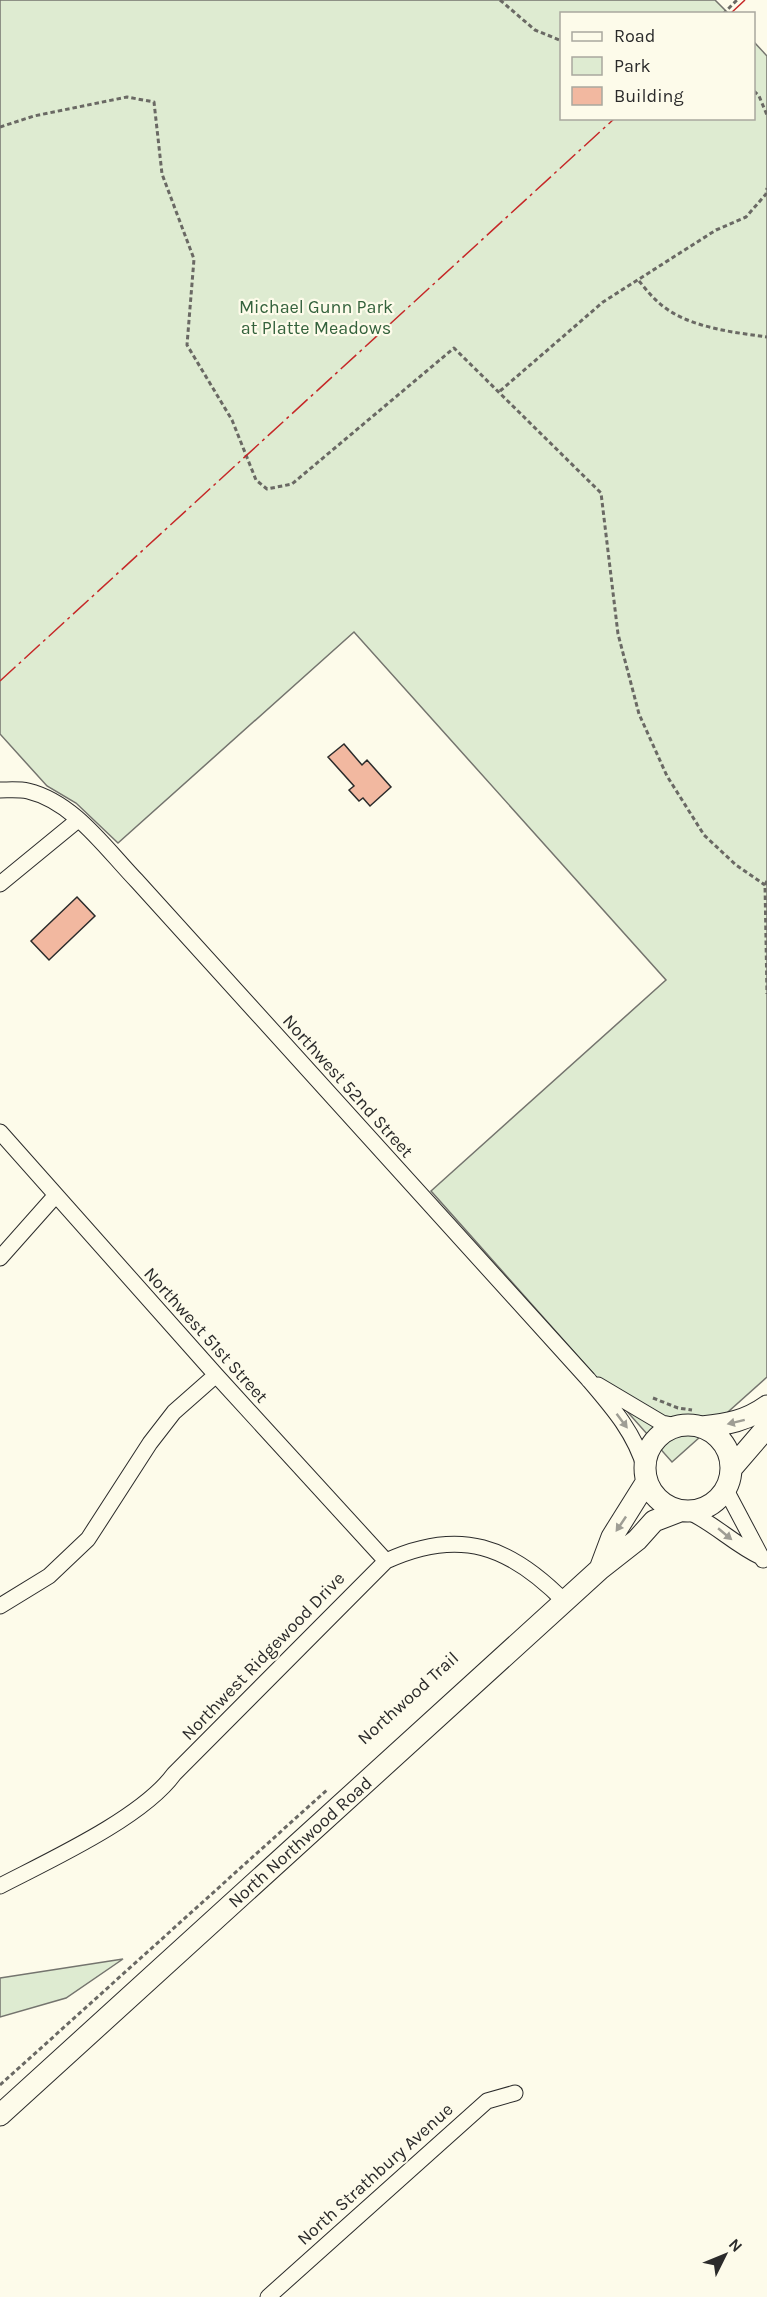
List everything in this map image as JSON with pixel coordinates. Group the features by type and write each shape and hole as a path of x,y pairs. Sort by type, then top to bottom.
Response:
{"street":[{"name":"Northwest 52nd Street","path":"0,790 27,791 50,799 78,820 588,1379 629,1431 640,1451 646,1475"},
{"path":"0,884 78,820"},
{"name":"Northwest 51st Street","path":"0,1132 216,1375 386,1561"},
{"path":"0,1258 56,1196"},
{"path":"0,1606 49,1576 82,1545 98,1526 150,1443 174,1412 216,1375"},
{"name":"Northwest 52nd Street","path":"588,1379 662,1423 677,1426"},
{"path":"764,1561 740,1547 704,1519 660,1501 646,1475 646,1458 657,1438 677,1426 700,1419 736,1423 751,1418 767,1406"},
{"path":"700,1419 723,1443 729,1455 729,1479 764,1561"},
{"path":"684,1511 710,1506 767,1427"},
{"name":"North Northwood Road","path":"600,1569 612,1537 646,1475"},
{"name":"North Northwood Road","path":"0,2115 600,1569 637,1540 654,1521 684,1511"},
{"name":"Northwest Ridgewood Drive","path":"0,1886 87,1840 162,1792 174,1774 386,1561 415,1548 471,1544 529,1569 565,1602"},
{"name":"North Strathbury Avenue","path":"268,2297 487,2101 515,2093"}],"path":[{"path":"500,0 535,30 560,40"},
{"path":"725,12 737,0"},
{"path":"755,93 759,96 767,115"},
{"path":"0,127 34,116 127,98 154,102 162,174 194,259 188,345 232,420 256,480 267,489 292,484 454,348 601,493 618,634 639,714 668,776 704,835 736,865 766,883 767,994"},
{"path":"500,391 603,302 716,230 746,217 766,194 767,188"},
{"path":"639,281 658,303 682,318 734,333 767,337"},
{"path":"628,1402 637,1391 700,1419"},
{"path":"0,2085 331,1786"}],"green space":[{"name":"Michael Gunn Park at Platte Meadows","path":"0,0 715,0 727,12 560,12 560,120 755,120 755,43 767,56 767,1377 672,1462 431,1191 666,980 354,632 118,843 76,803 47,786 0,734"},
{"path":"123,1959 66,1998 0,2017 0,1978"}],"building":[{"path":"344,744 362,765 367,760 391,787 370,806 363,798 359,801 349,790 354,786 328,757"},
{"path":"77,897 95,916 49,960 31,941"}],"power":[{"path":"732,12 745,0"},
{"path":"0,681 613,120"}]}
